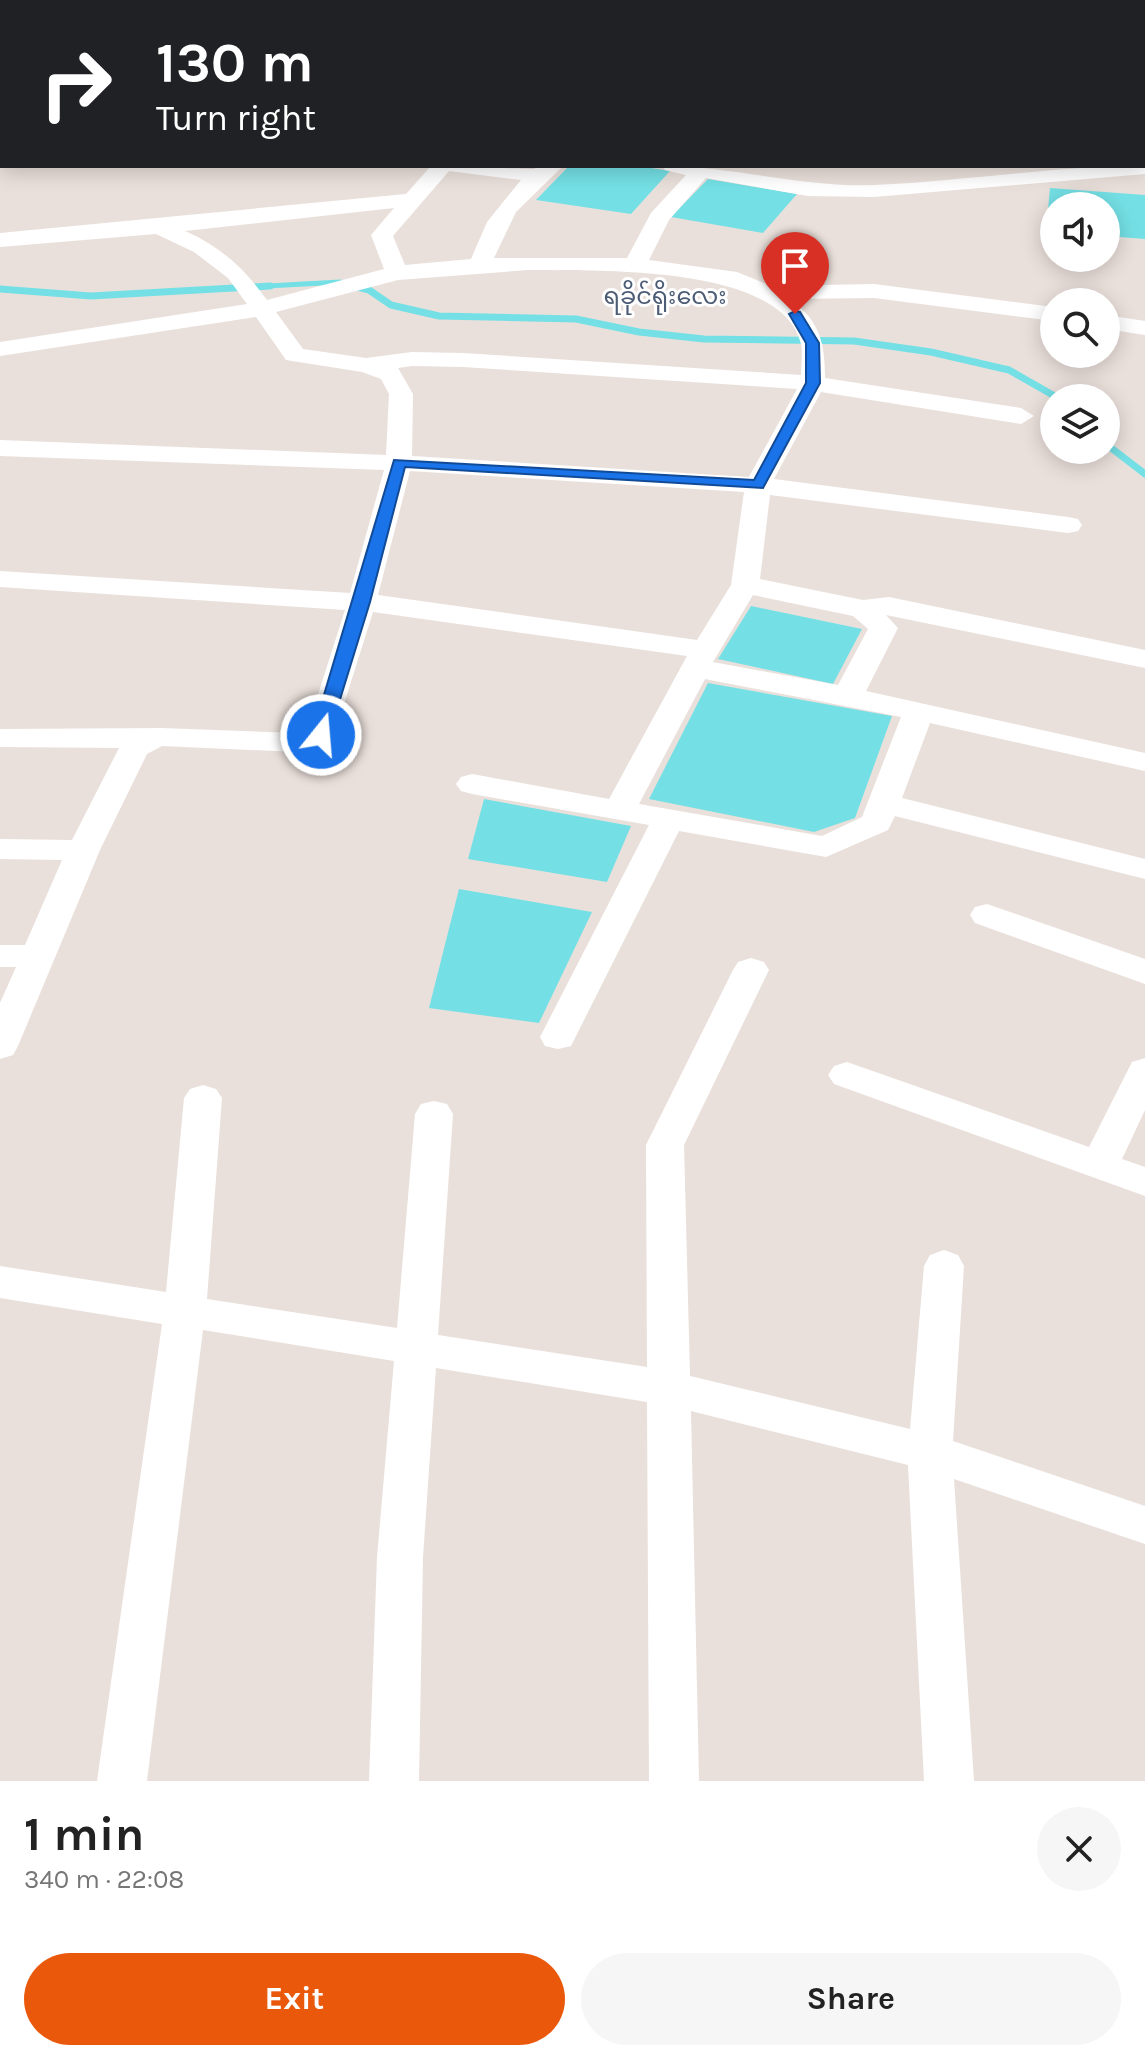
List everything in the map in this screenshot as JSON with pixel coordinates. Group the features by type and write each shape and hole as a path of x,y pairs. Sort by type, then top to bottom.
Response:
{"street":[{"path":"397,273 382,235 440,168"},
{"path":"491,168 545,171"},
{"path":"684,168 730,170 808,190 874,191 1145,168"},
{"path":"480,266 485,245 502,216 545,171"},
{"path":"635,265 659,218 701,171"},
{"path":"0,240 159,227 412,200"},
{"path":"0,738 298,743 321,735 362,602 399,463 401,394 391,374 366,365 295,355 236,273 202,247 159,227"},
{"path":"0,349 261,309 397,273 480,266 635,265 737,279 767,293 795,314 813,343 813,383 758,485 745,585 700,659 620,809"},
{"path":"767,293 874,291 1040,312"},
{"path":"1120,324 1145,328"},
{"path":"366,365 412,359 463,360 813,383 1021,416"},
{"path":"0,448 399,463 758,485 1068,525"},
{"path":"0,579 362,602 532,623 1145,762"},
{"path":"745,585 863,609 889,606 1145,659"},
{"path":"848,696 883,628 863,609"},
{"path":"472,784 826,847 876,823 919,711"},
{"path":"0,1046 83,850 133,750 145,739"},
{"path":"883,803 1145,869"},
{"path":"558,1037 669,818"},
{"path":"0,849 83,850"},
{"path":"987,915 1145,972"},
{"path":"0,956 37,956"},
{"path":"674,1781 665,1145 751,970"},
{"path":"1099,1166 1145,1071"},
{"path":"847,1075 1145,1182"},
{"path":"122,1781 185,1310 203,1098"},
{"path":"394,1781 400,1557 434,1114"},
{"path":"944,1266 930,1452 949,1781"},
{"path":"0,1282 669,1388 930,1452 1145,1525"}],"water":[{"path":"567,168 651,168 670,171 631,214 536,200"},
{"path":"708,179 797,194 763,233 671,217"},
{"path":"1050,188 1104,192 1050,192"},
{"path":"1120,193 1145,195 1145,239 1120,237"},
{"path":"751,606 862,629 833,684 718,659"},
{"path":"708,683 892,716 855,818 814,832 649,799"},
{"path":"484,799 631,826 607,882 468,859"},
{"path":"459,889 592,912 539,1023 429,1008"}],"waterway":[{"path":"234,288 340,282 362,288"},
{"path":"0,289 91,296 270,286"},
{"path":"354,286 369,290 391,305 439,316 576,319 639,332 704,339 854,341 931,352 1009,370 1040,388"},
{"path":"1120,455 1145,474"}],"district":[{"name":"ရခိုင်ရိုးလေး","path":"665,296"}],"route":[{"path":"321,735 362,602 399,463 758,485 813,383 813,343 795,314"}]}
